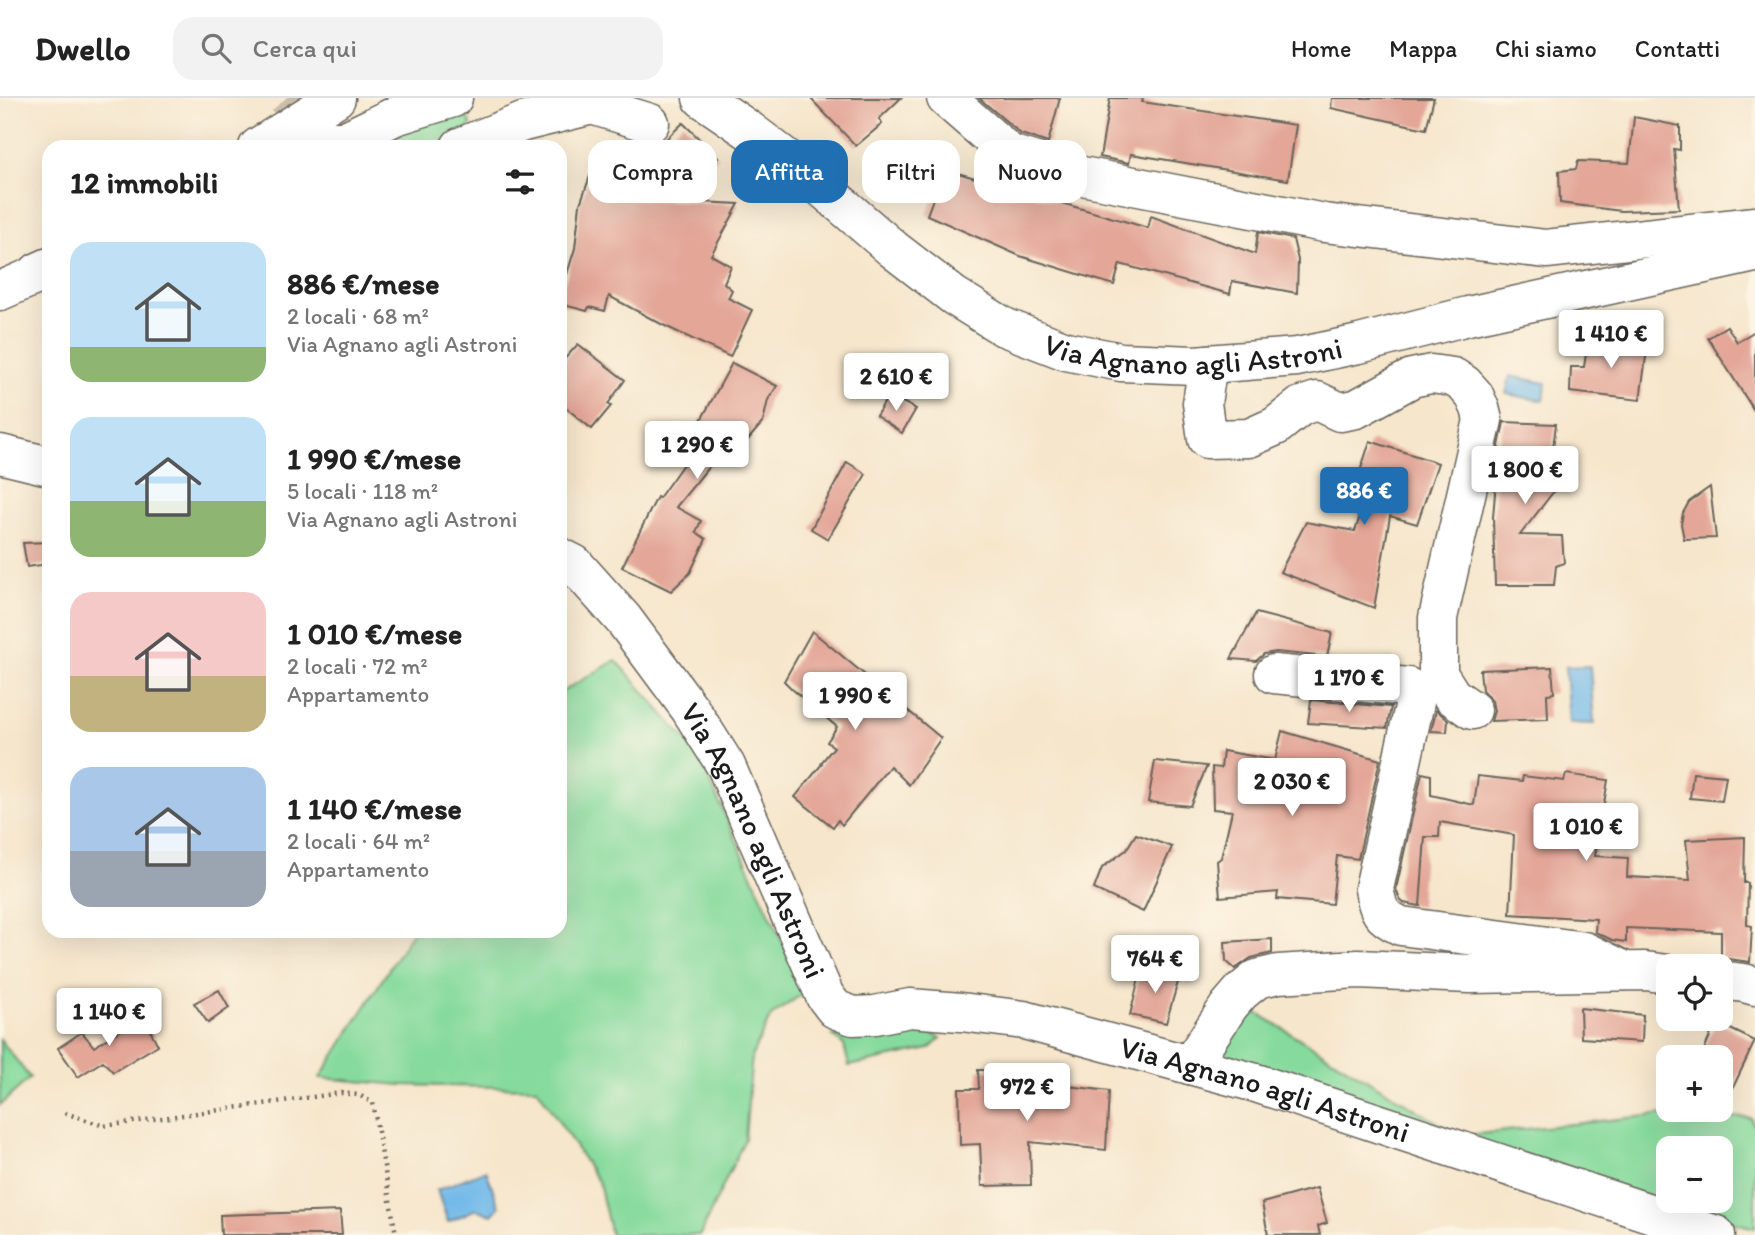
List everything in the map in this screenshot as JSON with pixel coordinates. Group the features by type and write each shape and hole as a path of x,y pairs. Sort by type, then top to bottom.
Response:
{"street":[{"path":"269,140 336,98"},
{"path":"346,140 395,116 453,98"},
{"path":"460,98 471,98 485,110 477,140"},
{"name":"Via Agnano agli Astroni","path":"702,98 799,168 893,249 954,296 1004,327 1066,351 1121,362 1194,365 1297,357 1468,316 1755,253"},
{"path":"946,98 1010,154 1083,176 1324,223 1546,249 1755,226"},
{"path":"477,140 523,122 592,105 650,123"},
{"path":"0,291 42,270"},
{"path":"1208,364 1202,404 1207,439 1248,438 1276,426 1301,406 1317,401 1340,412 1356,409 1412,378 1431,374 1453,377 1474,395 1483,420 1438,618 1438,674 1452,696 1472,710"},
{"path":"0,454 42,464"},
{"name":"Via Agnano agli Astroni","path":"567,560 574,564 624,621 690,709 726,766 825,996 835,1009 853,1016 910,1008 1024,1020 1256,1083 1716,1235"},
{"path":"1274,674 1408,687 1417,693 1374,889 1378,907 1386,919 1401,926 1584,951 1625,971"},
{"path":"1190,1065 1241,992 1257,979 1278,974 1358,969 1470,974 1656,972"},
{"path":"1733,982 1755,986"}],"path":[{"path":"65,1113 104,1126 341,1093 359,1094 373,1103 396,1235"}],"green space":[{"path":"450,105 467,114 471,125 458,140 364,140"},
{"path":"616,660 697,753 805,992 771,1016 752,1055 745,1139 700,1235 611,1235 599,1183 537,1088 401,1085 320,1078 409,938 567,938 567,689"},
{"path":"1244,1005 1460,1136 1656,1115 1656,1122 1733,1122 1733,1117 1751,1118 1755,1128 1755,1228 1695,1213 1733,1213 1733,1136 1656,1136 1656,1203 1624,1195 1209,1055"},
{"path":"921,1029 941,1038 929,1049 849,1066 844,1045 833,1036"},
{"path":"0,1039 30,1078 0,1105"}],"water":[{"path":"1510,376 1546,383 1544,401 1506,394"},
{"path":"1590,666 1594,724 1569,723 1565,667"},
{"path":"486,1170 499,1207 492,1215 476,1209 448,1222 437,1190"}],"building":[{"path":"810,98 901,98 879,119 882,124 856,146"},
{"path":"979,98 1060,98 1049,140 1021,134"},
{"path":"1110,98 1143,98 1142,102 1296,125 1288,180 1131,154 1129,163 1100,157"},
{"path":"1332,98 1434,98 1426,129 1331,108"},
{"path":"1634,117 1680,126 1680,150 1674,149 1679,209 1621,211 1560,203 1559,171 1576,169 1578,161 1629,163"},
{"path":"683,123 700,140 665,140"},
{"path":"960,174 974,178 974,203 1062,203 1148,228 1151,216 1255,254 1258,232 1293,239 1298,260 1297,293 1232,281 1230,294 1120,264 1114,285 1020,256 927,215 931,203 960,203"},
{"path":"588,182 588,203 739,204 711,255 731,266 724,283 732,290 728,298 752,310 730,357 609,296 605,311 589,307 587,311 567,306 567,274 575,248 580,204"},
{"path":"1727,326 1737,342 1755,331 1755,412 1708,338"},
{"path":"1588,340 1648,343 1640,400 1570,392 1571,367 1584,367"},
{"path":"578,344 625,380 608,404 611,406 592,429 567,409 567,356"},
{"path":"732,363 777,386 768,400 763,422 738,451 728,443 676,507 701,521 696,532 706,539 690,573 671,591 622,567 657,497 659,498 708,429 700,422"},
{"path":"889,395 916,409 902,433 876,416"},
{"path":"1504,422 1556,424 1553,448 1557,449 1554,491 1520,535 1562,536 1564,563 1556,566 1554,585 1495,585 1493,517 1499,446"},
{"path":"1370,441 1438,463 1417,524 1390,516 1374,608 1280,572 1306,522 1355,531 1369,489 1356,484"},
{"path":"847,462 866,474 828,539 811,529"},
{"path":"1710,487 1716,538 1684,539 1681,524 1683,513 1689,502"},
{"path":"42,542 42,565 27,567 23,543"},
{"path":"1256,613 1332,633 1327,657 1276,652 1264,654 1256,661 1231,659"},
{"path":"812,631 941,738 909,785 890,766 842,825 838,820 833,827 795,797 834,747 827,742 837,727 784,681"},
{"path":"1552,667 1554,693 1547,694 1548,719 1491,721 1494,711 1492,701 1482,690 1480,670"},
{"path":"1311,700 1391,707 1387,728 1308,723"},
{"path":"1436,710 1448,720 1447,732 1431,731"},
{"path":"1282,731 1380,760 1358,859 1337,856 1332,904 1277,899 1278,892 1220,897 1217,861 1221,858 1232,811 1213,809 1212,767 1221,768 1223,751 1275,760"},
{"path":"1155,761 1207,766 1190,806 1148,802"},
{"path":"1422,773 1431,775 1431,795 1474,805 1478,776 1522,781 1523,776 1564,781 1566,774 1608,780 1595,856 1628,858 1627,877 1690,880 1686,840 1745,837 1747,925 1752,926 1750,962 1733,960 1733,954 1721,954 1721,932 1626,928 1626,942 1612,940 1595,932 1596,919 1510,914 1514,835 1440,822 1439,837 1425,837 1420,906 1404,903 1396,889"},
{"path":"1693,773 1726,776 1722,801 1690,798"},
{"path":"1136,834 1172,847 1143,912 1094,889 1102,868 1126,850"},
{"path":"1272,939 1272,953 1251,958 1235,969 1226,961 1225,942"},
{"path":"1142,966 1180,975 1166,1023 1130,1015"},
{"path":"219,990 229,1008 208,1023 194,1003"},
{"path":"1580,1008 1643,1015 1642,1042 1581,1038"},
{"path":"142,1016 158,1045 113,1072 103,1061 78,1077 58,1048 82,1032 94,1047"},
{"path":"1733,1030 1755,1041 1733,1088 1733,1045 1706,1045 1712,1031"},
{"path":"978,1070 1009,1070 1009,1085 1051,1084 1109,1091 1106,1150 1030,1142 1031,1185 982,1186 980,1144 960,1145 959,1089 979,1089"},
{"path":"1317,1188 1327,1223 1318,1226 1320,1235 1268,1235 1262,1203"},
{"path":"340,1211 342,1235 221,1235 220,1215"}],"tunnel":[{"path":"286,98 323,140"}]}
